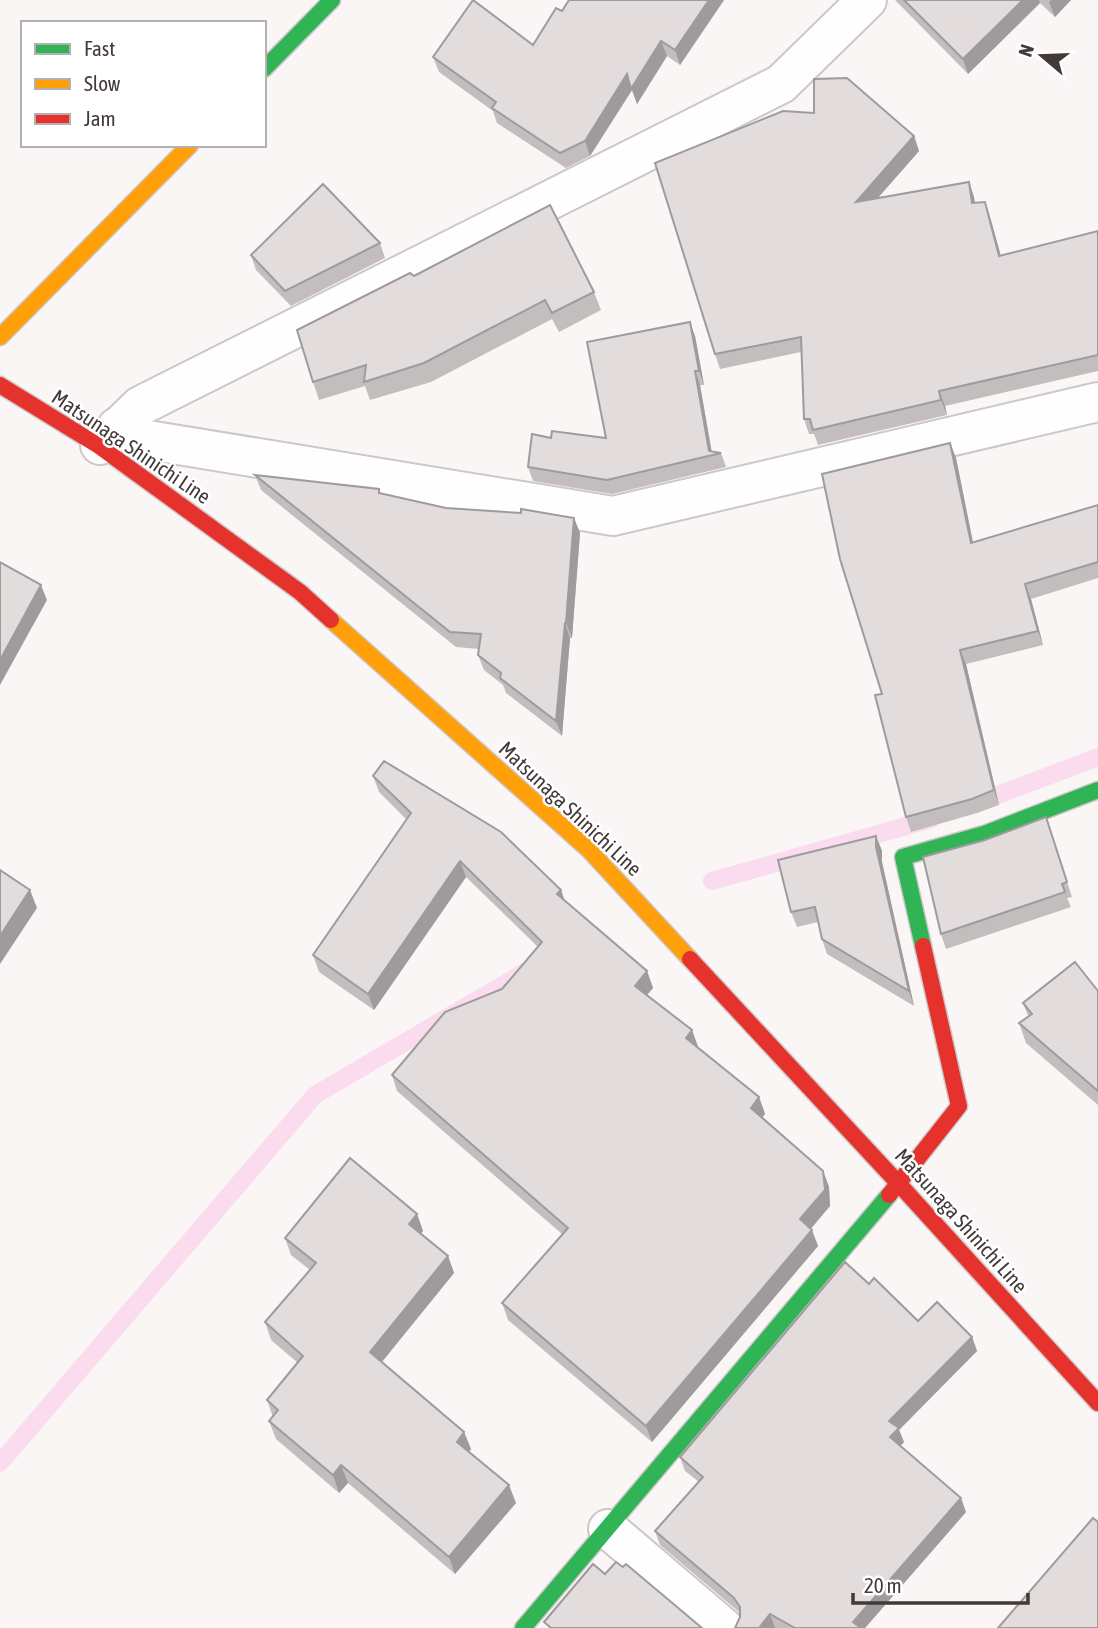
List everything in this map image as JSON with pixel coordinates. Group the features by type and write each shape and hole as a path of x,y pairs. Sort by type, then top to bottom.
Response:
{"main road":[{"path":"266,67 332,0"},
{"path":"0,337 188,147"},
{"name":"Matsunaga Shinichi Line","path":"0,385 108,437 300,592 589,850 900,1184 1098,1403"},
{"path":"523,1628 900,1184 959,1106 903,857 984,834 1098,790"}],"street":[{"path":"108,437 140,406 781,84 867,0"},
{"path":"108,437 148,440 613,516 1098,402"},
{"path":"608,1529 724,1628"}],"building":[{"path":"473,0 533,45 556,8 562,11 569,0 709,0 675,50 661,41 631,89 627,74 585,141 560,153 492,108 496,102 433,57"},
{"path":"904,0 1023,0 963,59"},
{"path":"847,78 914,136 856,202 969,182 972,203 985,202 999,256 1098,231 1098,355 939,391 941,400 813,430 810,419 804,419 801,337 715,354 655,163 783,111 814,113 814,79"},
{"path":"323,184 380,243 285,291 251,255"},
{"path":"550,205 594,292 552,313 545,300 424,363 364,382 366,365 313,382 297,330 410,273 414,276"},
{"path":"690,322 699,371 695,371 709,451 721,453 607,480 528,467 532,434 551,438 552,431 606,438 587,342"},
{"path":"950,443 971,543 1098,505 1098,562 1025,584 1038,631 960,650 994,790 972,799 906,817 875,695 882,694 840,559 822,474"},
{"path":"255,475 379,489 379,493 446,508 521,513 521,509 574,518 556,721 500,678 501,673 478,655 481,634 450,632"},
{"path":"0,562 41,585 0,660"},
{"path":"384,761 501,832 561,890 557,894 647,971 635,986 692,1030 686,1038 759,1097 751,1108 823,1171 825,1190 800,1219 812,1230 646,1426 502,1303 568,1228 392,1075 445,1012 502,989 542,942 460,861 368,994 313,955 411,813 373,776"},
{"path":"1046,817 1067,882 1062,884 1065,892 941,934 923,857 985,840"},
{"path":"876,836 876,847 909,991 822,939 815,907 791,912 778,860"},
{"path":"0,870 30,890 0,936"},
{"path":"1075,962 1098,991 1098,1091 1019,1023 1032,1014 1023,1003"},
{"path":"350,1158 417,1214 409,1224 448,1256 370,1352 464,1432 457,1442 509,1485 449,1557 341,1465 333,1475 269,1421 278,1410 267,1400 303,1356 265,1322 316,1263 285,1238"},
{"path":"845,1262 869,1284 874,1278 918,1321 937,1302 972,1337 889,1421 899,1428 890,1437 961,1498 853,1622 861,1628 795,1628 770,1614 759,1628 735,1628 740,1617 740,1607 734,1598 655,1531 703,1477 680,1457"},
{"path":"1093,1518 1098,1522 1098,1628 998,1628"},
{"path":"616,1562 623,1567 626,1564 702,1628 551,1628 544,1622 593,1564 605,1574"}],"waterway":[{"path":"977,803 1098,757"},
{"path":"712,881 931,819"},
{"path":"0,1463 315,1095 528,970"}],"traffic: fast":[{"path":"266,67 332,0"},
{"path":"923,946 903,857 984,834 1098,790"},
{"path":"523,1628 889,1195"}],"traffic: slow":[{"path":"0,337 188,147"},
{"path":"331,620 589,850 690,959"}],"traffic: jam":[{"path":"0,385 99,446 300,592 331,620"},
{"path":"889,1195 959,1106 923,946"},
{"path":"690,959 1098,1403"}]}
